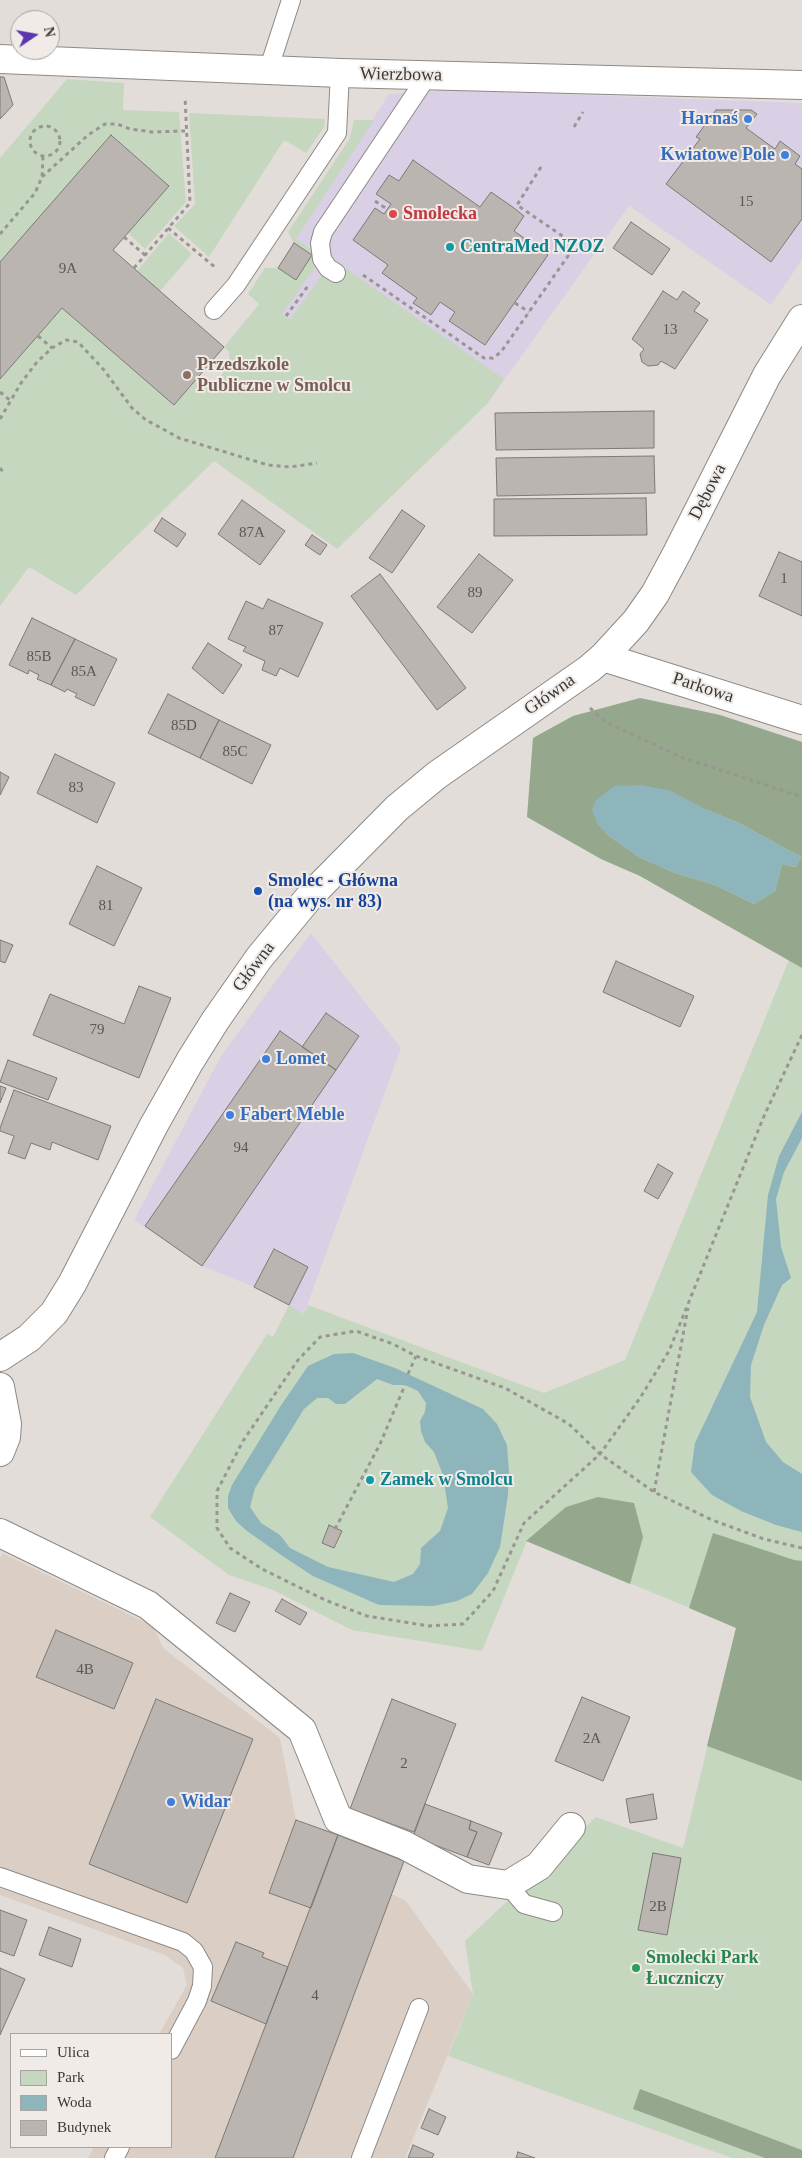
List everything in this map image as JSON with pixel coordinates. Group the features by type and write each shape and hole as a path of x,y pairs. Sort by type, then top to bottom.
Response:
{"street":[{"name":"Wierzbowa","path":"0,58 268,71 802,85"},
{"name":"Dębowa","path":"603,657 636,621 655,594 767,375 802,319"},
{"name":"Parkowa","path":"603,657 802,720"},
{"name":"Główna","path":"0,1357 18,1347 54,1313 72,1284 154,1125 190,1061 259,958 311,895 397,808 437,775 603,657"},
{"path":"0,1387 7,1424 6,1437 0,1452"},
{"path":"0,1533 148,1605 302,1730 338,1819 404,1845 468,1879 508,1885 539,1866 572,1827"}],"lane":[{"path":"268,71 291,0"},
{"path":"214,310 236,285 337,133 340,73"},
{"path":"330,268 320,243 323,232 428,75"},
{"path":"0,1878 183,1942 194,1950 203,1967 202,1986 197,2001 172,2048"},
{"path":"508,1885 524,1904 553,1912"},
{"path":"361,2158 419,2008"}],"path":[{"path":"134,268 190,203 184,112 186,67"},
{"path":"42,177 88,135 105,124 117,124 130,129 152,132 185,131"},
{"path":"46,126 58,134 60,142 52,154 43,156 34,152 30,142 33,132 46,126"},
{"path":"0,234 35,194 42,177 43,156"},
{"path":"357,271 484,358 493,358 501,352 568,256 564,237 516,206 541,167"},
{"path":"168,228 236,285"},
{"path":"124,237 145,255"},
{"path":"286,316 330,268"},
{"path":"515,303 529,312"},
{"path":"419,313 422,309"},
{"path":"38,336 52,348"},
{"path":"0,419 32,369 52,348 66,340 78,342 104,370 132,408 146,420 179,438 268,465 290,467 317,463"},
{"path":"0,392 11,401"},
{"path":"0,468 4,473"},
{"path":"586,705 604,721 681,757 802,797"},
{"path":"802,1035 764,1116 669,1351 640,1398 600,1454 524,1523 493,1591 463,1624 429,1626 367,1616 325,1600 262,1569 230,1548 218,1528 218,1491 243,1441 298,1360 320,1337 356,1331 393,1344 416,1356 505,1388 569,1424 600,1454 654,1492 721,1523 764,1539 802,1548"},
{"path":"654,1492 689,1300"},
{"path":"408,1374 416,1356"},
{"path":"336,1529 380,1444 405,1384"}],"shaded area":[{"path":"447,90 802,103 802,260 771,305 629,206 487,404 458,431 258,298 389,94"},
{"path":"311,933 401,1048 304,1314 254,1287 202,1266 134,1220 221,1056"},
{"path":"2,1553 153,1626 163,1648 280,1738 296,1820 404,1861 392,1894 406,1901 473,1994 405,2158 88,2158 93,2148 172,2148 172,2033 160,2033 187,1985 183,1968 165,1955 0,1895 0,1558"}],"green space":[{"path":"67,79 124,83 123,110 179,112 186,202 145,249 128,233 169,186 111,135 0,262 0,158"},
{"path":"189,113 325,119 324,127 306,153 284,140 209,257 174,226 195,204"},
{"path":"354,120 374,120 296,239 312,250 316,266 282,314 290,319 322,275 330,280 341,265 504,379 487,404 337,549 214,461 76,595 29,567 0,606 0,379 62,308 174,405 194,381 201,385 209,386 218,382 229,361 229,352 224,347 259,304 248,294 265,268 278,268 296,279 311,255 294,243 288,232 350,138"},
{"path":"169,233 192,254 160,291 137,271"},
{"path":"640,698 720,715 802,742 802,2158 732,2158 448,2056 473,1994 465,1941 596,1817 683,1848 736,1627 527,1541 482,1651 352,1630 273,1590 229,1575 150,1517 267,1334 273,1337 289,1305 304,1314 308,1305 544,1393 625,1360 789,960 640,876 601,859 527,817 533,738 573,716"},
{"path":"640,698 720,715 802,742 802,968 640,876 601,859 527,817 533,738 573,716","holes":["705,809 739,823 801,857 796,867 782,864 775,891 754,904 715,885 675,873 639,857 609,836 597,823"]},
{"path":"598,1497 634,1503 643,1537 630,1584 526,1541 566,1507"},
{"path":"713,1533 802,1561 802,1781 707,1746 736,1628 689,1608"},
{"path":"640,2089 802,2150 802,2158 765,2158 633,2109"}],"water":[{"path":"642,785 671,791 705,809 739,823 801,857 796,867 782,864 775,891 754,904 715,885 675,873 639,857 609,836 597,823 592,810 596,800 614,786"},
{"path":"802,1112 802,1138 784,1172 776,1199 781,1247 791,1278 782,1285 764,1325 751,1365 750,1397 766,1442 783,1462 802,1474 802,1532 776,1525 741,1511 712,1495 691,1472 695,1443 757,1312 768,1195 779,1156"},
{"path":"353,1353 395,1368 483,1409 497,1424 507,1445 508,1495 500,1547 488,1573 472,1594 457,1601 434,1606 379,1605 313,1576 247,1531 236,1521 228,1508 228,1496 232,1485 280,1407 308,1366 334,1354","holes":["377,1379 393,1385 405,1385 418,1391 426,1403 425,1412 420,1421 421,1431 425,1442 434,1452 443,1475 448,1508 440,1531 421,1548 420,1564 413,1574 394,1582 328,1567 290,1548 280,1535 261,1523 250,1507 255,1488 304,1409 317,1398 328,1398 336,1404 345,1404"]}],"building":[{"path":"0,77 4,77 13,105 0,119"},
{"path":"716,110 751,110 757,114 746,128 775,149 780,141 800,156 795,164 802,169 802,219 771,262 666,184 700,139 696,137"},
{"path":"111,135 169,186 113,250 224,347 174,405 62,308 0,379 0,262"},
{"name":"CentraMed NZOZ","path":"413,160 480,207 491,192 514,208 524,216 514,231 548,255 485,345 449,321 455,312 440,302 431,315 413,303 417,298 382,273 388,265 353,240 375,208 384,214 391,204 376,194 389,175 399,181"},
{"path":"631,222 670,249 652,275 613,248"},
{"path":"294,243 312,255 296,280 278,268"},
{"path":"663,291 677,300 683,291 700,303 694,311 708,320 675,369 661,361 658,365 648,366 642,362 640,354 644,349 632,339"},
{"path":"654,411 654,448 496,450 495,413"},
{"path":"654,456 655,493 497,496 496,458"},
{"path":"646,498 647,535 494,536 494,499"},
{"path":"242,500 285,531 260,565 218,534"},
{"path":"402,510 425,526 392,573 369,558"},
{"path":"162,518 186,534 177,547 154,531"},
{"path":"312,535 327,545 320,555 305,545"},
{"path":"779,552 802,562 802,616 759,596"},
{"path":"479,554 513,580 472,633 437,607"},
{"path":"380,574 466,688 437,710 351,596"},
{"path":"268,599 323,623 298,677 280,668 276,676 262,670 265,661 243,651 246,647 228,639 246,601 263,609"},
{"path":"32,618 75,639 51,685 37,679 39,675 29,670 28,674 9,665"},
{"path":"75,639 117,659 94,706 75,697 77,694 67,689 65,692 51,685"},
{"path":"208,643 242,665 223,694 192,668"},
{"path":"168,694 219,720 200,758 148,733"},
{"path":"219,720 271,745 252,784 200,758"},
{"path":"55,754 115,783 97,823 37,793"},
{"path":"0,772 9,777 0,795"},
{"path":"97,866 142,888 114,946 69,924"},
{"path":"0,940 13,945 5,963 0,961"},
{"path":"616,961 694,996 680,1027 603,992"},
{"path":"139,986 171,998 139,1078 33,1035 50,994 124,1024"},
{"path":"326,1013 359,1036 336,1070 302,1047"},
{"path":"280,1031 336,1070 202,1266 145,1226"},
{"path":"8,1060 57,1078 48,1100 0,1082"},
{"path":"0,1086 6,1088 0,1103"},
{"path":"14,1090 111,1126 98,1160 52,1142 50,1150 31,1143 25,1159 8,1153 14,1136 0,1131 0,1128"},
{"path":"658,1164 673,1173 658,1199 644,1191"},
{"path":"274,1249 308,1267 289,1305 254,1287"},
{"path":"329,1525 342,1531 334,1548 322,1543"},
{"path":"230,1593 250,1602 235,1632 216,1623"},
{"path":"282,1599 307,1613 300,1625 275,1611"},
{"path":"56,1630 133,1663 114,1709 36,1677"},
{"path":"582,1697 630,1717 603,1781 555,1761"},
{"name":"Widar","path":"156,1699 253,1739 187,1903 89,1864"},
{"path":"392,1699 456,1724 414,1832 350,1809"},
{"path":"653,1794 657,1819 630,1823 626,1799"},
{"path":"425,1804 471,1821 469,1829 477,1832 467,1857 413,1837"},
{"path":"296,1820 338,1835 311,1908 269,1893"},
{"path":"471,1821 502,1833 489,1865 467,1857 477,1832 469,1829"},
{"path":"338,1835 404,1861 293,2158 215,2158"},
{"path":"653,1853 681,1858 667,1935 638,1930"},
{"path":"0,1910 27,1920 14,1956 0,1951"},
{"path":"49,1927 81,1939 72,1967 39,1955"},
{"path":"236,1942 264,1953 262,1957 288,1967 266,2024 211,2001"},
{"path":"0,1968 25,1979 0,2035"},
{"path":"429,2109 446,2117 438,2135 421,2128"},
{"path":"413,2145 434,2154 432,2158 408,2158"},
{"path":"518,2152 535,2158 516,2158"}],"place":[{"name":"Harnaś","path":"748,119"},
{"name":"Kwiatowe Pole","path":"785,155"},
{"name":"Smolecka","path":"393,214"},
{"name":"CentraMed NZOZ","path":"450,247"},
{"name":"Przedszkole Publiczne w Smolcu","path":"187,375"},
{"name":"Smolec - Główna (na wys. nr 83)","path":"258,891"},
{"name":"Lomet","path":"266,1059"},
{"name":"Fabert Meble","path":"230,1115"},
{"name":"Zamek w Smolcu","path":"370,1480"},
{"name":"Widar","path":"171,1802"},
{"name":"Smolecki Park Łuczniczy","path":"636,1968"}]}
